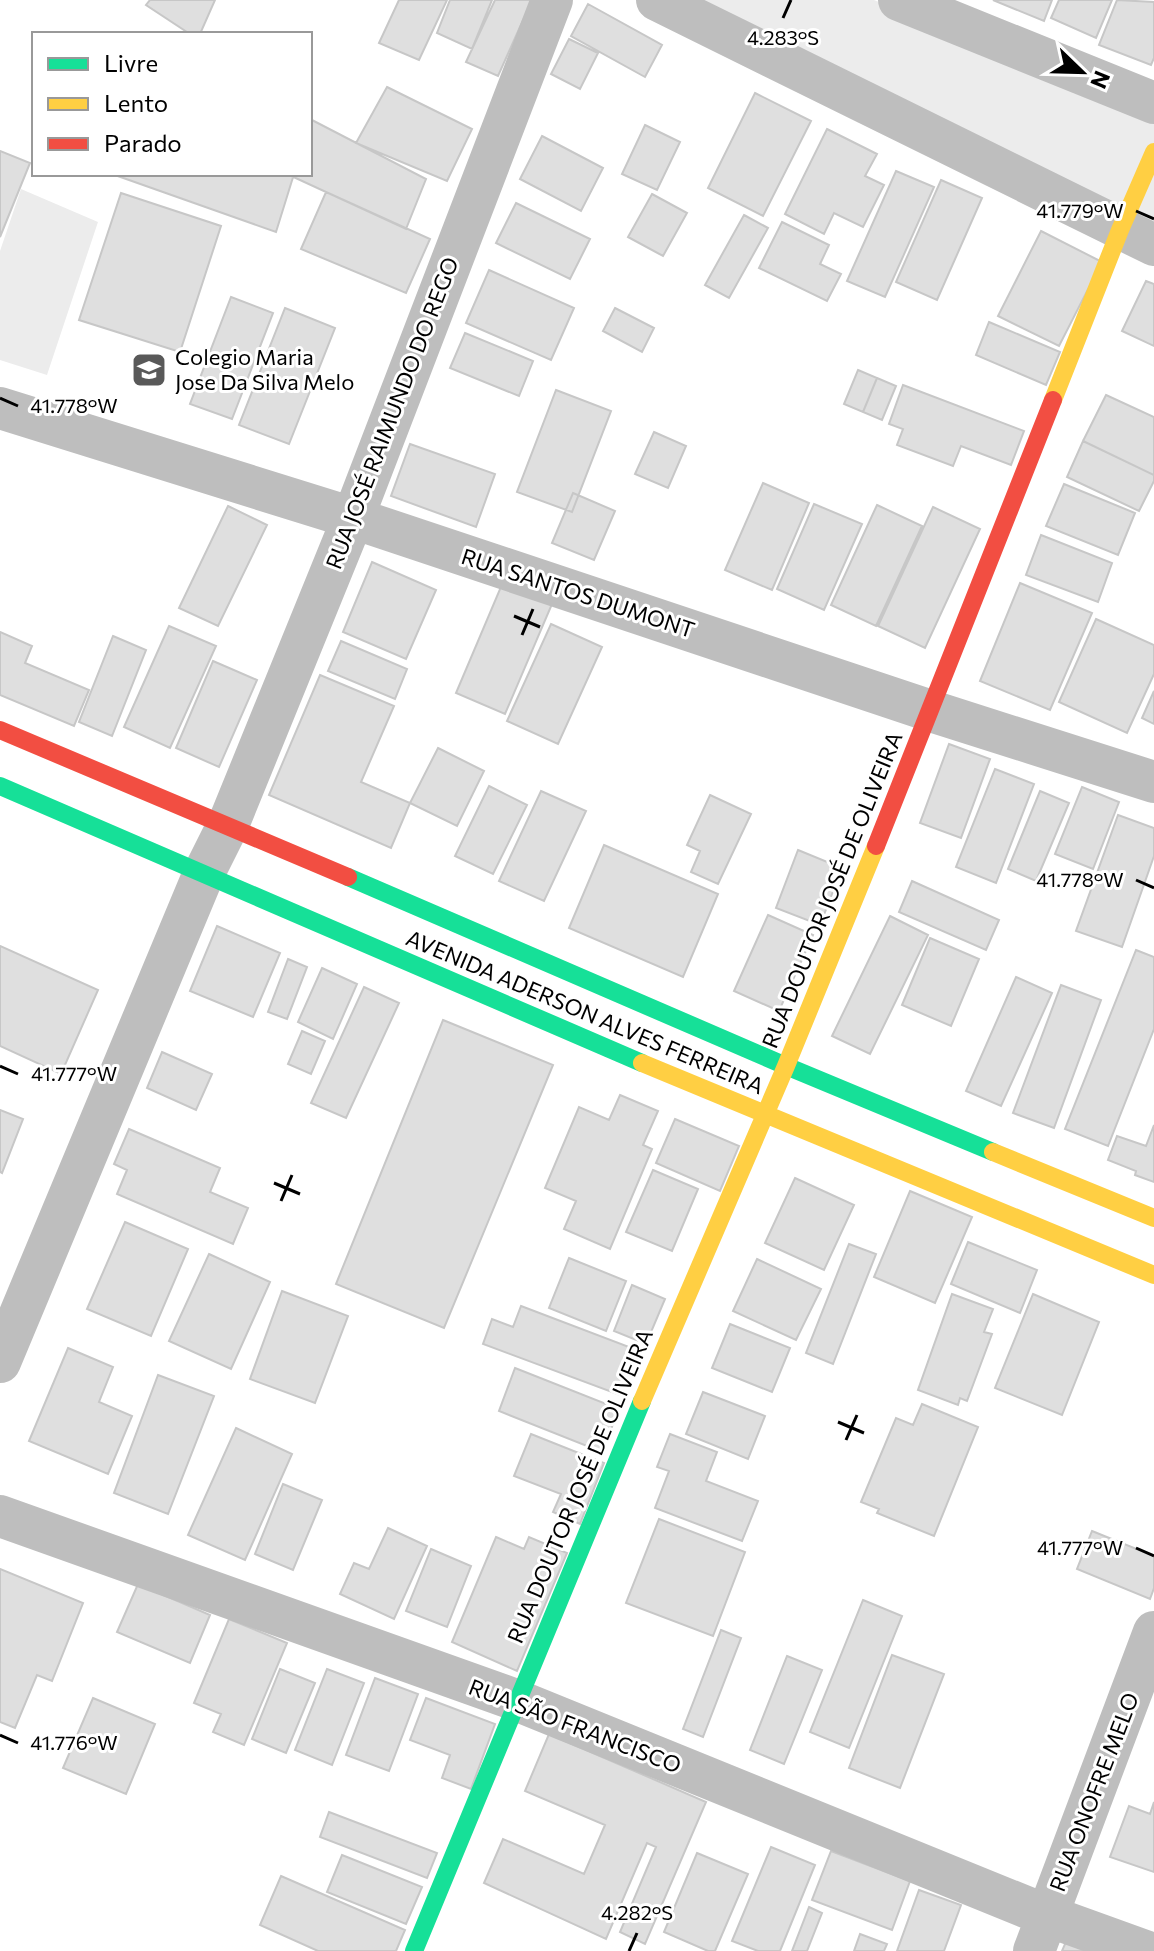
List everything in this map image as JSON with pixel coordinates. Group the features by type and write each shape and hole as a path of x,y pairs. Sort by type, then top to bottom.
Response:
{"main road":[{"name":"RUA DOUTOR JOSÉ DE OLIVEIRA","path":"414,1951 516,1700 786,1066 931,711 1137,238 1154,152"},
{"name":"AVENIDA ADERSON ALVES FERREIRA","path":"0,730 228,825 968,1148 1154,1218"},
{"name":"AVENIDA ADERSON ALVES FERREIRA","path":"0,786 763,1115 954,1186 1154,1275"}],"street":[{"name":"RUA JOSÉ RAIMUNDO DO REGO","path":"0,1362 204,873 228,825 353,518 552,0"},
{"path":"657,0 1137,238"},
{"path":"899,0 1154,103"},
{"name":"RUA SANTOS DUMONT","path":"0,408 353,518 1154,782"},
{"name":"RUA SÃO FRANCISCO","path":"0,1516 516,1700 1041,1933 1145,1951"},
{"name":"RUA ONOFRE MELO","path":"1041,1933 1154,1632"}],"shaded area":[{"path":"689,0 874,0 1154,115 1154,225"},
{"path":"21,189 98,222 47,375 0,360 0,251"}],"building":[{"path":"150,0 215,0 201,32 187,32 146,5"},
{"path":"399,0 447,0 419,60 379,43"},
{"path":"450,0 492,0 472,49 437,33"},
{"path":"495,0 532,0 498,76 466,62"},
{"path":"993,0 1052,0 1044,21"},
{"path":"1059,0 1112,0 1096,38 1051,18"},
{"path":"1117,0 1154,2 1154,58 1151,65 1099,45"},
{"path":"588,4 662,45 645,77 571,36"},
{"path":"569,39 598,53 580,89 551,74"},
{"path":"387,87 472,129 447,181 356,143"},
{"path":"755,93 811,121 763,216 708,188"},
{"path":"312,120 426,179 406,229 291,176 312,176"},
{"path":"645,125 680,142 657,190 622,174"},
{"path":"827,129 877,154 865,176 884,185 863,227 834,213 824,234 785,214"},
{"path":"542,136 603,168 581,211 520,179"},
{"path":"0,151 30,163 0,237"},
{"path":"896,171 934,187 885,297 847,281"},
{"path":"118,176 293,176 276,232"},
{"path":"941,180 982,198 937,300 896,282"},
{"path":"326,192 430,239 406,293 301,249"},
{"path":"121,193 221,226 180,352 79,320"},
{"path":"652,194 687,213 663,256 628,237"},
{"path":"516,203 590,239 570,279 496,243"},
{"path":"744,215 768,228 729,298 705,285"},
{"path":"782,222 829,245 820,264 841,274 827,301 759,268"},
{"path":"1041,231 1102,262 1059,346 998,316"},
{"path":"489,270 574,308 551,360 466,323"},
{"path":"1146,281 1154,284 1154,346 1122,331"},
{"path":"231,297 273,313 232,419 190,404"},
{"path":"285,308 335,328 289,444 239,425"},
{"path":"615,308 654,328 642,352 603,331"},
{"path":"989,322 1060,352 1046,385 976,355"},
{"path":"465,333 533,361 519,396 450,368"},
{"path":"858,370 877,378 863,412 844,404"},
{"path":"877,378 896,386 882,420 863,412"},
{"path":"903,385 1024,431 1011,465 961,446 953,466 897,445 903,429 889,424"},
{"path":"556,390 611,411 572,512 517,492"},
{"path":"1106,395 1154,417 1154,475 1083,441"},
{"path":"654,432 686,446 668,488 635,474"},
{"path":"1083,441 1154,475 1139,511 1067,477"},
{"path":"410,444 495,474 476,527 391,496"},
{"path":"763,483 809,503 772,590 725,570"},
{"path":"1064,484 1135,513 1118,555 1046,526"},
{"path":"573,493 615,511 594,560 552,543"},
{"path":"814,504 862,524 824,610 777,589"},
{"path":"877,505 922,526 876,626 831,605"},
{"path":"228,506 267,525 218,626 179,608"},
{"path":"933,507 980,529 925,648 878,626"},
{"path":"1041,535 1112,563 1098,602 1026,575"},
{"path":"372,562 436,590 406,659 343,632"},
{"path":"503,582 552,604 505,714 456,693"},
{"path":"1020,583 1092,613 1050,710 980,681"},
{"path":"1096,619 1154,645 1154,674 1127,733 1059,702"},
{"path":"551,624 602,647 558,744 507,721"},
{"path":"169,626 216,646 170,748 124,727"},
{"path":"0,632 32,646 25,663 89,690 74,726 0,695"},
{"path":"113,636 146,650 112,736 79,722"},
{"path":"341,641 407,669 395,699 328,671"},
{"path":"213,661 257,680 219,767 176,748"},
{"path":"320,675 394,706 361,782 410,803 391,848 269,795"},
{"path":"1154,691 1154,724 1142,718"},
{"path":"949,744 990,759 961,838 920,823"},
{"path":"438,748 484,771 457,826 410,803"},
{"path":"995,769 1034,784 996,883 956,867"},
{"path":"489,786 527,805 493,874 455,856"},
{"path":"1082,787 1119,802 1093,869 1055,854"},
{"path":"541,791 586,811 544,901 499,881"},
{"path":"1040,791 1069,803 1036,881 1008,869"},
{"path":"710,795 751,814 718,884 691,872 700,851 687,845"},
{"path":"1118,815 1154,828 1154,856 1122,947 1076,931"},
{"path":"604,845 718,894 683,977 569,928"},
{"path":"798,850 842,868 820,925 776,908"},
{"path":"912,881 999,920 986,950 899,912"},
{"path":"768,915 813,935 779,1011 734,991"},
{"path":"890,916 928,935 870,1054 832,1036"},
{"path":"217,926 280,953 253,1017 190,991"},
{"path":"930,938 979,959 951,1026 902,1005"},
{"path":"0,946 98,990 61,1074 0,1046"},
{"path":"1136,950 1154,957 1154,1029 1108,1146 1065,1129"},
{"path":"288,959 307,967 287,1019 268,1012"},
{"path":"322,968 357,984 333,1039 298,1022"},
{"path":"1016,977 1052,993 1001,1106 966,1091"},
{"path":"1061,985 1101,1000 1054,1128 1013,1113"},
{"path":"364,987 399,1003 346,1118 311,1103"},
{"path":"443,1020 553,1065 444,1328 336,1284"},
{"path":"302,1031 325,1041 311,1074 288,1064"},
{"path":"162,1052 212,1074 196,1110 147,1088"},
{"path":"620,1095 658,1111 643,1145 652,1149 610,1249 564,1229 576,1201 545,1188 579,1107 609,1120"},
{"path":"0,1110 23,1119 2,1173 0,1172"},
{"path":"675,1119 739,1146 720,1191 656,1163"},
{"path":"1154,1125 1154,1182 1108,1160 1117,1136 1146,1146"},
{"path":"129,1129 220,1168 210,1192 248,1208 233,1244 117,1194 127,1170 114,1164"},
{"path":"653,1170 698,1189 672,1251 626,1232"},
{"path":"795,1178 854,1205 824,1270 765,1243"},
{"path":"910,1191 972,1217 935,1303 874,1277"},
{"path":"125,1222 188,1249 151,1336 87,1309"},
{"path":"968,1242 1037,1270 1020,1313 951,1284"},
{"path":"849,1244 876,1254 833,1364 806,1353"},
{"path":"209,1254 270,1282 231,1369 169,1341"},
{"path":"569,1258 626,1281 606,1331 549,1308"},
{"path":"757,1259 821,1289 796,1340 733,1311"},
{"path":"632,1285 665,1299 646,1344 614,1331"},
{"path":"282,1291 348,1316 315,1403 250,1379"},
{"path":"952,1294 993,1309 984,1332 992,1334 967,1401 960,1398 958,1405 918,1390"},
{"path":"1033,1294 1099,1322 1062,1415 995,1388"},
{"path":"521,1306 637,1350 620,1395 483,1344 492,1319 513,1327"},
{"path":"730,1324 790,1348 772,1392 712,1368"},
{"path":"68,1348 113,1367 99,1402 132,1416 108,1474 29,1441"},
{"path":"515,1368 619,1409 602,1452 499,1411"},
{"path":"158,1375 214,1396 168,1514 114,1493"},
{"path":"703,1392 765,1416 748,1459 686,1434"},
{"path":"922,1404 978,1427 934,1536 877,1513 879,1509 861,1502 896,1418 913,1425"},
{"path":"236,1428 292,1454 245,1560 188,1535"},
{"path":"531,1434 604,1463 580,1524 553,1512 561,1494 514,1476"},
{"path":"670,1434 717,1452 706,1481 758,1501 742,1541 655,1508 669,1471 657,1467"},
{"path":"283,1484 322,1500 293,1570 255,1554"},
{"path":"659,1519 745,1552 713,1636 626,1603"},
{"path":"388,1528 427,1546 394,1619 340,1594 354,1563 369,1569"},
{"path":"1092,1531 1154,1556 1154,1588 1150,1599 1077,1569"},
{"path":"496,1537 524,1549 529,1537 567,1553 517,1671 452,1642"},
{"path":"431,1549 471,1566 447,1627 406,1611"},
{"path":"0,1569 83,1603 52,1681 37,1675 15,1728 0,1722"},
{"path":"138,1584 210,1615 190,1663 117,1632"},
{"path":"863,1600 902,1616 849,1748 810,1732"},
{"path":"229,1619 287,1643 244,1745 213,1732 221,1714 194,1703"},
{"path":"721,1630 741,1638 703,1737 683,1729"},
{"path":"892,1655 944,1674 900,1788 849,1768"},
{"path":"787,1656 822,1670 784,1764 750,1750"},
{"path":"280,1669 315,1683 286,1753 252,1739"},
{"path":"327,1669 364,1683 332,1765 295,1750"},
{"path":"375,1678 418,1694 389,1771 346,1755"},
{"path":"93,1698 155,1724 126,1794 63,1768"},
{"path":"426,1698 495,1724 471,1789 442,1778 450,1755 410,1740"},
{"path":"549,1734 706,1802 645,1944 620,1932 656,1847 647,1843 606,1939 484,1883 503,1839 584,1874 605,1825 525,1791"},
{"path":"1154,1802 1154,1872 1110,1857 1129,1806 1150,1814"},
{"path":"329,1812 437,1853 427,1878 320,1837"},
{"path":"771,1847 815,1865 780,1951 758,1951 732,1941"},
{"path":"831,1851 910,1881 892,1930 812,1900"},
{"path":"697,1853 748,1874 715,1951 708,1951 664,1932"},
{"path":"342,1855 422,1887 406,1924 327,1892"},
{"path":"281,1876 405,1930 396,1951 318,1951 260,1925"},
{"path":"919,1890 961,1905 944,1951 897,1951"},
{"path":"809,1907 822,1913 807,1951 792,1951"},
{"path":"860,1934 887,1944 884,1951 854,1951"},
{"path":"1068,1937 1100,1951 1062,1951"}],"traffic: fast":[{"path":"0,786 642,1063"},
{"path":"348,877 993,1152"},
{"path":"414,1951 642,1401"}],"traffic: slow":[{"path":"1053,400 1154,152"},
{"path":"642,1401 786,1066 876,846"},
{"path":"642,1063 1154,1275"},
{"path":"993,1152 1154,1218"}],"traffic: jam":[{"path":"876,846 1053,400"},
{"path":"0,730 348,877"}],"place":[{"name":"Colegio Maria Jose Da Silva Melo","path":"149,370"}]}
